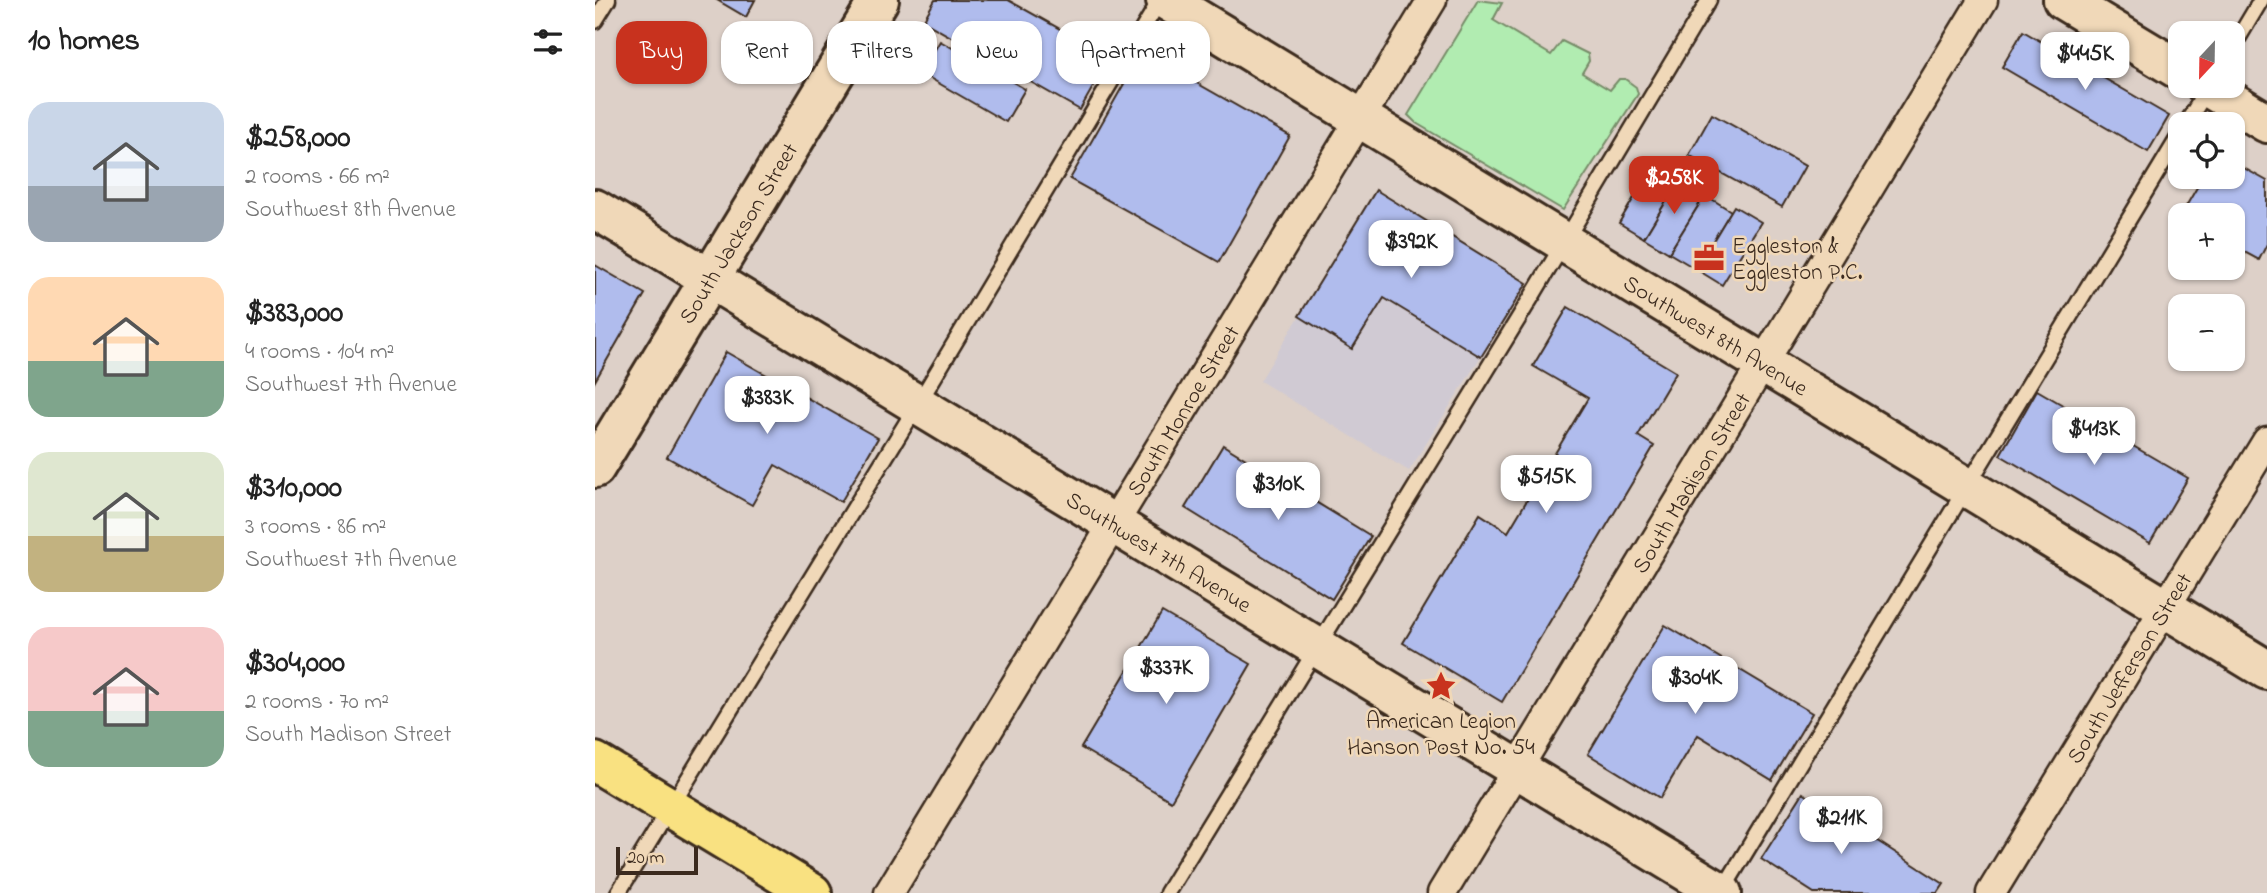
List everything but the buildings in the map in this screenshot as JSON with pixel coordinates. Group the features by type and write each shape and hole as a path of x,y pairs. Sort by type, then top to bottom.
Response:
{"main road":[{"name":"South Jackson Street","path":"595,468 879,0"},
{"name":"Southwest 8th Avenue","path":"1165,0 2267,670"},
{"path":"2063,0 2168,62"},
{"path":"2227,98 2267,123"},
{"name":"Southwest 7th Avenue","path":"595,209 1722,893"},
{"path":"595,762 812,893"}],"street":[{"name":"South Monroe Street","path":"889,893 1431,0"},
{"name":"South Madison Street","path":"1442,893 1983,0"},
{"name":"South Jefferson Street","path":"1991,893 2267,441"}],"lane":[{"path":"595,21 608,0"},
{"path":"618,893 918,404 1160,0"},
{"path":"1167,893 1709,0"},
{"path":"2245,27 2261,0"},
{"path":"1722,893 2168,154"}],"shaded area":[{"path":"1376,190 1527,283 1409,471 1260,381"}],"green space":[{"path":"1478,0 1502,3 1493,20 1551,55 1562,41 1588,54 1589,61 1582,73 1610,90 1619,79 1625,79 1636,87 1638,94 1563,210 1416,123 1408,115"}],"place":[{"name":"Eggleston & Eggleston P.C.","path":"1709,258"},
{"name":"American Legion Hanson Post No. 54","path":"1441,686"}]}
